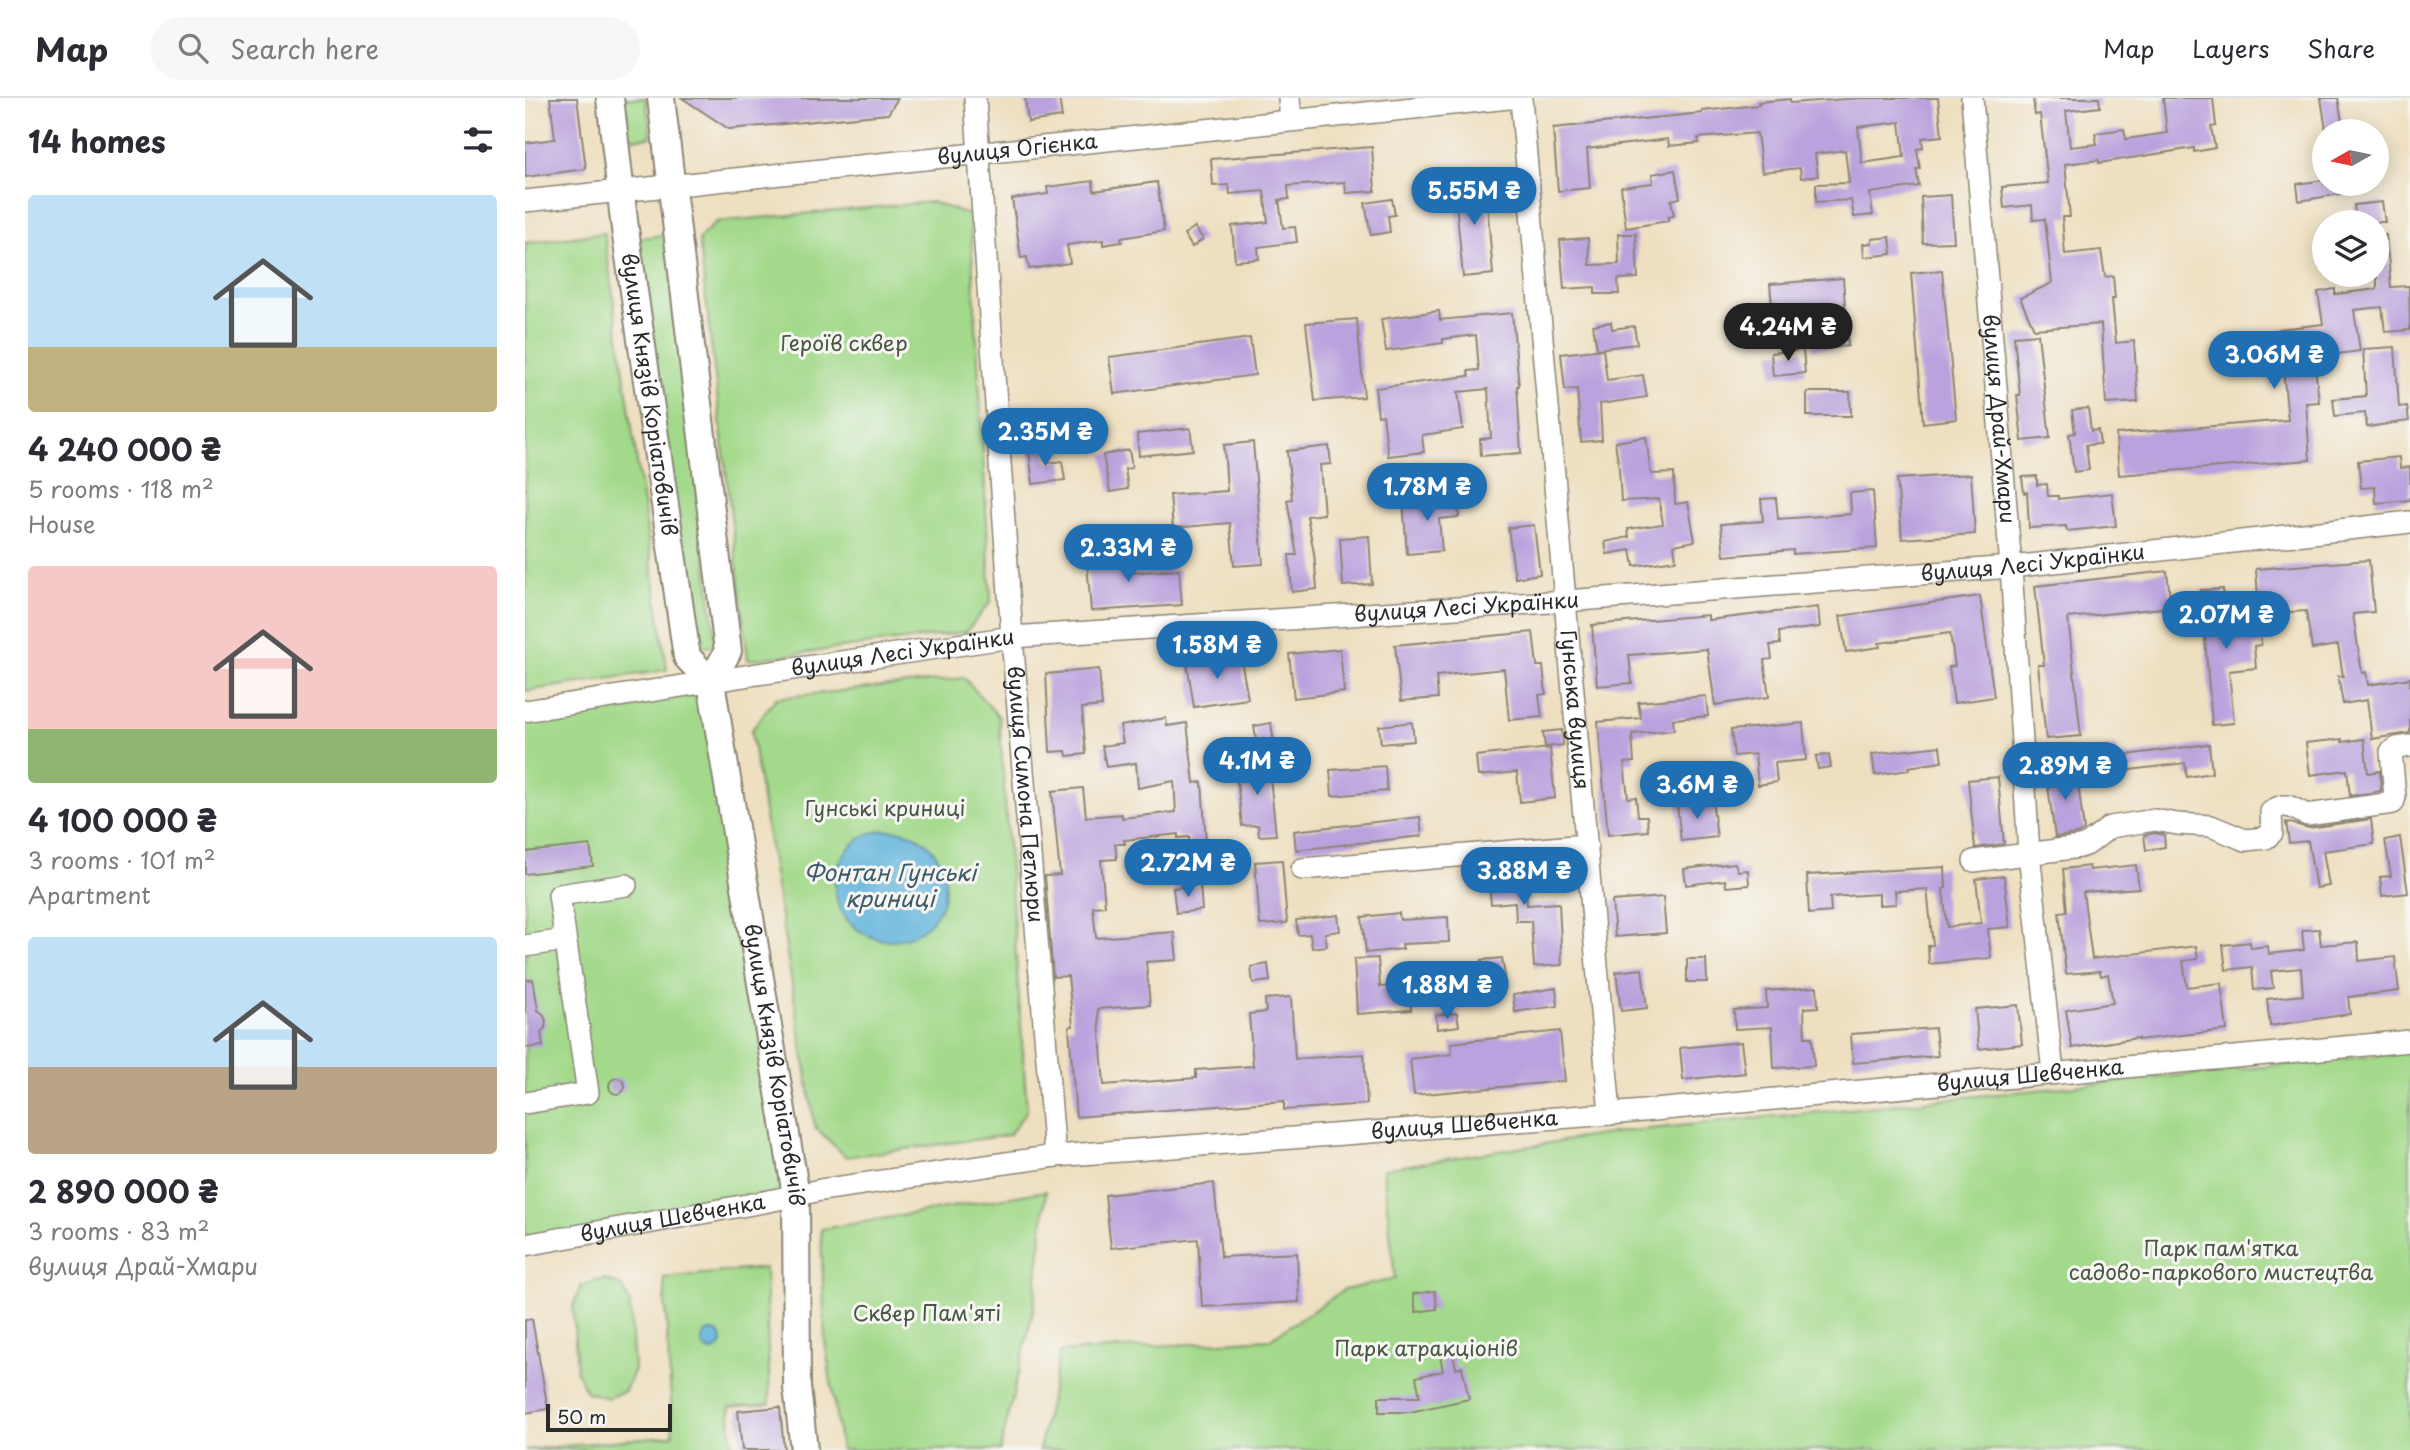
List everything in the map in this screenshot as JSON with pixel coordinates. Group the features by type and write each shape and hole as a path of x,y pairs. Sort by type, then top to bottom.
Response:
{"main road":[{"name":"вулиця Князів Коріатовичів","path":"610,98 620,191 687,657 711,682 796,1195 797,1387 804,1450"},
{"path":"661,98 728,651 711,682"}],"street":[{"name":"вулиця Симона Петлюри","path":"975,98 1012,637 1055,1156"},
{"path":"1289,98 1291,120"},
{"name":"вулиця Огієнка","path":"525,201 1509,98"},
{"name":"Гунська вулиця","path":"1521,98 1610,1114"},
{"name":"вулиця Драй-Хмари","path":"1972,98 2011,566 2029,853 2053,1073"},
{"name":"вулиця Лесі Українки","path":"525,711 1012,637 1566,601 2011,566 2410,522"},
{"path":"1974,861 2084,846 2109,827 2155,820 2211,826 2246,840 2269,836 2272,830 2271,812 2277,808 2295,807 2307,815 2389,805 2395,797 2391,752 2410,746"},
{"path":"1302,869 1586,845"},
{"path":"525,1103 588,1093 559,895 626,885"},
{"path":"525,946 565,940"},
{"name":"вулиця Шевченка","path":"525,1245 821,1189 1055,1156 1610,1114 2410,1041"}],"green space":[{"path":"622,98 646,98 651,137 627,139"},
{"name":"Героїв сквер","path":"931,202 970,215 991,601 966,632 748,660 699,239 716,222"},
{"path":"604,233 667,670 525,691 525,243"},
{"path":"668,234 716,645 696,648 636,239"},
{"name":"Гунські криниці","path":"964,678 999,717 1027,1110 1009,1135 846,1157 815,1127 751,731 776,698"},
{"path":"711,682 796,1195 525,1245 525,711"},
{"name":"Парк пам'ятка садово-паркового мистецтва","path":"2410,1052 2410,1450 1039,1450 1060,1352 1270,1339 1344,1290 1395,1279 1383,1169 1620,1132"},
{"name":"Сквер Пам'яті","path":"1046,1191 1034,1307 1000,1450 841,1450 825,1341 821,1229"},
{"path":"765,1268 770,1404 730,1407 732,1450 525,1450 673,1435 664,1278"},
{"path":"604,1279 622,1286 630,1303 634,1369 625,1391 607,1398 586,1392 577,1372 573,1306 581,1286"}],"water":[{"name":"Фонтан Гунські криниці","path":"890,830 911,834 929,846 941,864 945,885 941,906 929,924 911,936 890,940 869,936 851,924 839,906 835,885 839,864 851,846 869,834"},
{"path":"712,1331 719,1334 722,1341 719,1348 712,1351 705,1348 702,1341 705,1334"}],"building":[{"path":"550,98 577,98 586,169 525,177 525,143 555,139"},
{"path":"682,98 898,98 888,114 729,129"},
{"path":"1025,98 1059,98 1062,117 1028,122"},
{"path":"1861,98 1938,98 1942,136 1922,138 1923,148 1917,149 1919,186 1870,193 1873,215 1854,217 1851,200 1816,202 1816,184 1849,183 1845,150 1815,154 1818,176 1801,178 1800,168 1762,172 1757,133 1698,138 1699,143 1669,146 1668,139 1587,149 1590,188 1558,191 1553,128 1702,113 1759,105 1758,102 1790,99 1790,103","holes":["1900,122 1904,157 1862,163 1858,127"]},
{"path":"2033,98 2099,98 2100,107 2066,111 2070,147 2097,144 2095,133 2124,129 2126,139 2167,133 2163,98 2213,98 2216,126 2211,127 2215,148 2194,152 2194,148 2099,163 2099,160 2065,164 2070,217 2062,217 2065,254 2101,250 2105,277 2113,276 2116,343 2134,341 2138,402 2106,404 2101,324 2034,329 2020,298 2052,283 2045,219 2033,220 2032,205 2004,208 2002,187 2048,183 2040,114 2035,115"},
{"path":"2321,98 2338,98 2342,119 2324,119"},
{"path":"1372,147 1375,191 1346,193 1345,182 1288,186 1289,199 1279,200 1283,228 1295,227 1297,242 1258,247 1259,259 1235,261 1232,226 1268,222 1264,191 1230,194 1229,185 1213,186 1211,159"},
{"path":"1675,170 1680,198 1671,200 1674,216 1668,217 1668,221 1626,228 1621,187 1653,183 1652,174"},
{"path":"1485,178 1493,274 1463,277 1454,181"},
{"path":"1093,181 1094,191 1157,182 1164,231 1121,238 1122,242 1103,245 1103,240 1067,245 1070,263 1029,269 1027,257 1021,258 1012,199 1048,194 1047,187"},
{"path":"2312,182 2312,196 2329,196 2299,201 2297,184"},
{"path":"1951,195 1954,242 1923,243 1921,197"},
{"path":"1392,199 1395,215 1388,216 1390,232 1371,235 1365,203"},
{"path":"2382,202 2383,210 2355,210 2354,205"},
{"path":"1195,227 1203,239 1192,247 1184,234"},
{"path":"1618,234 1636,234 1638,278 1618,279 1619,294 1595,294 1595,287 1564,289 1560,240 1588,238 1590,265 1619,264"},
{"path":"1890,237 1892,254 1864,257 1863,244 1872,243 1872,239"},
{"path":"2389,266 2391,287 2409,286 2410,330 2385,332 2382,307 2354,310 2360,351 2314,357 2319,402 2306,403 2310,460 2119,475 2116,434 2288,420 2279,329 2323,324 2318,292 2335,289 2335,294 2389,287"},
{"path":"1942,270 1956,419 1923,423 1911,273"},
{"path":"1843,278 1848,346 1813,350 1808,315 1773,317 1770,284"},
{"path":"1439,311 1440,320 1512,313 1519,386 1521,453 1481,456 1480,439 1491,438 1488,389 1458,392 1463,429 1422,435 1424,452 1388,456 1383,415 1378,416 1375,388 1469,376 1468,371 1479,370 1476,335 1443,339 1443,343 1386,351 1381,319"},
{"path":"1357,319 1364,397 1315,401 1306,323"},
{"path":"1611,322 1612,329 1634,326 1637,344 1597,349 1593,325"},
{"path":"2038,334 2050,438 2022,441 2014,336"},
{"path":"1250,338 1255,375 1114,394 1109,357"},
{"path":"2395,347 2399,407 2407,406 2409,421 2367,427 2365,413 2335,416 2333,399 2366,396 2363,349"},
{"path":"1603,349 1607,380 1643,375 1647,397 1600,404 1602,440 1581,442 1577,389 1565,390 1561,354"},
{"path":"1803,350 1805,373 1773,376 1771,353"},
{"path":"1807,392 1850,392 1851,416 1807,416"},
{"path":"2088,408 2091,431 2098,430 2100,444 2086,445 2089,470 2074,472 2069,434 2075,433 2072,410"},
{"path":"1190,428 1193,450 1139,456 1137,434"},
{"path":"1646,437 1651,474 1674,473 1675,504 1688,502 1695,541 1674,545 1676,560 1634,566 1631,550 1607,554 1605,542 1629,537 1628,529 1663,524 1659,499 1621,501 1615,442"},
{"path":"1253,442 1263,564 1234,566 1230,523 1173,528 1170,495 1227,491 1224,445"},
{"path":"1329,446 1331,464 1320,465 1324,514 1307,516 1317,589 1292,592 1289,555 1297,555 1287,500 1292,499 1287,451"},
{"path":"1045,449 1047,463 1062,461 1065,480 1033,484 1029,451"},
{"path":"1129,450 1132,468 1125,469 1128,489 1110,492 1103,455"},
{"path":"2399,457 2400,468 2410,467 2410,500 2376,503 2375,487 2361,488 2358,461"},
{"path":"1971,474 1975,534 1902,539 1897,479"},
{"path":"2037,476 2037,485 2047,484 2048,496 2058,496 2058,499 2112,493 2116,526 2067,531 2066,526 2029,528 2027,492 2024,493 2022,477"},
{"path":"1873,491 1877,548 1793,554 1793,550 1724,556 1721,524 1763,521 1761,499 1776,498 1778,519 1851,514 1850,493"},
{"path":"1457,497 1459,517 1439,519 1442,551 1407,554 1403,501"},
{"path":"1534,525 1540,574 1515,578 1508,528"},
{"path":"1369,536 1372,584 1343,586 1340,538"},
{"path":"1122,548 1124,573 1179,570 1182,605 1091,611 1086,550"},
{"path":"2369,560 2374,612 2353,614 2362,673 2366,672 2368,685 2410,678 2410,733 2372,739 2367,700 2343,704 2338,676 2343,676 2338,645 2312,649 2306,611 2259,614 2256,569"},
{"path":"2167,571 2171,607 2068,618 2081,736 2046,739 2038,665 2044,665 2035,586"},
{"path":"2223,589 2225,618 2258,615 2261,645 2254,646 2256,668 2229,671 2234,723 2212,725 2201,590"},
{"path":"1980,596 1994,697 1954,703 1949,667 1955,666 1950,633 1879,643 1880,647 1846,652 1840,616"},
{"path":"1818,607 1820,627 1779,632 1780,644 1770,645 1772,659 1764,660 1769,697 1715,705 1707,649 1629,655 1632,683 1597,686 1592,625 1708,615 1708,620"},
{"path":"1533,632 1537,666 1543,666 1546,694 1539,695 1542,717 1509,720 1504,669 1436,676 1438,698 1401,701 1395,645"},
{"path":"1340,649 1344,692 1294,698 1289,654"},
{"path":"1240,654 1248,699 1194,707 1187,663"},
{"path":"1099,669 1102,706 1082,708 1086,754 1067,756 1066,751 1050,752 1046,674"},
{"path":"1706,696 1708,716 1673,719 1674,730 1632,734 1634,762 1624,763 1628,798 1636,797 1638,816 1647,816 1648,831 1608,835 1598,722 1641,718 1638,702"},
{"path":"1166,718 1167,726 1187,723 1194,783 1202,782 1207,858 1192,860 1189,837 1178,838 1178,834 1124,840 1125,844 1115,844 1117,859 1101,860 1105,906 1093,907 1096,938 1174,932 1177,960 1146,962 1150,1005 1098,1009 1104,1085 1196,1078 1196,1070 1253,1066 1249,1014 1266,1012 1265,999 1291,997 1295,1059 1364,1054 1367,1104 1284,1110 1284,1101 1076,1117 1069,1027 1073,1026 1068,976 1053,977 1045,876 1060,875 1052,791 1083,788 1086,817 1122,814 1122,818 1176,812 1174,781 1138,788 1136,763 1106,767 1102,746 1123,743 1120,726"},
{"path":"1412,722 1414,741 1381,744 1379,726"},
{"path":"1271,723 1275,749 1258,751 1254,726"},
{"path":"1803,723 1806,760 1775,763 1777,782 1758,785 1755,754 1734,756 1731,730"},
{"path":"1562,730 1563,745 1545,747 1543,732"},
{"path":"2342,739 2342,742 2364,739 2368,773 2380,771 2381,791 2350,796 2347,770 2310,775 2306,743"},
{"path":"2209,744 2212,773 2187,777 2185,763 2106,773 2103,748 2117,746 2118,756"},
{"path":"1940,746 1942,762 1875,775 1872,754"},
{"path":"1550,748 1555,798 1520,802 1517,772 1478,776 1476,756"},
{"path":"1829,755 1831,767 1818,769 1816,756"},
{"path":"1268,758 1276,835 1259,836 1258,825 1242,826 1236,769 1253,767 1252,760"},
{"path":"1385,766 1387,791 1332,796 1330,770"},
{"path":"2076,768 2084,830 2077,834 2055,837 2046,772"},
{"path":"1998,777 2004,844 1975,848 1968,780"},
{"path":"1712,800 1717,837 1681,841 1677,804"},
{"path":"1420,817 1422,836 1296,850 1294,831"},
{"path":"2371,819 2374,844 2323,851 2329,886 2316,888 2308,841 2289,843 2286,822 2309,828"},
{"path":"2144,835 2164,835 2165,847 2146,850"},
{"path":"2400,837 2408,893 2382,896 2380,877 2391,876 2385,840"},
{"path":"590,845 593,866 525,874 525,852"},
{"path":"1282,860 1287,923 1260,925 1255,862"},
{"path":"1538,862 1539,872 1525,874 1527,905 1559,903 1562,965 1534,967 1531,921 1516,921 1515,902 1491,904 1489,884 1469,886 1468,868"},
{"path":"1735,863 1738,871 1748,870 1749,885 1726,887 1725,880 1686,885 1684,869"},
{"path":"2136,865 2139,888 2083,892 2092,959 2196,946 2198,959 2183,961 2187,987 2221,983 2227,1030 2138,1038 2072,1048 2066,1010 2113,1003 2108,974 2101,976 2100,971 2066,974 2059,912 2067,911 2063,869 2089,866 2090,870"},
{"path":"1945,867 1946,888 1943,889 1947,927 1981,923 1976,879 2004,876 2010,927 1988,929 1991,958 1929,964 1928,946 1933,945 1927,889 1895,891 1896,904 1879,905 1879,894 1830,897 1831,912 1809,914 1807,875"},
{"path":"1200,885 1202,910 1176,913 1173,888"},
{"path":"1663,897 1666,933 1615,937 1612,901"},
{"path":"1399,913 1400,920 1448,917 1449,942 1402,944 1403,949 1366,953 1362,917"},
{"path":"1338,915 1340,931 1325,933 1327,946 1312,948 1310,934 1298,935 1296,920"},
{"path":"2319,929 2321,945 2358,942 2359,961 2395,957 2399,991 2348,997 2350,1014 2270,1026 2267,999 2303,995 2301,968 2271,971 2273,988 2254,990 2252,967 2226,970 2223,945 2250,942 2251,948 2268,946 2269,954 2304,950 2302,930"},
{"path":"1378,958 1380,987 1409,985 1411,1010 1357,1014 1354,959"},
{"path":"1502,958 1505,976 1485,979 1482,960"},
{"path":"1687,959 1706,959 1707,982 1687,982"},
{"path":"1268,964 1270,981 1253,983 1251,967"},
{"path":"1642,969 1647,1008 1621,1011 1616,972"},
{"path":"533,979 538,1010 546,1021 541,1032 543,1046 525,1048 525,980"},
{"path":"1817,987 1818,1007 1804,1008 1805,1037 1812,1037 1814,1066 1774,1068 1772,1027 1735,1029 1734,1010 1767,1008 1766,991"},
{"path":"1556,988 1558,1006 1515,1012 1513,995"},
{"path":"2018,1005 2022,1044 1979,1049 1975,1009"},
{"path":"1457,1013 1459,1026 1437,1029 1436,1015"},
{"path":"1935,1028 1938,1056 1853,1063 1851,1034"},
{"path":"1560,1031 1565,1081 1414,1095 1410,1059 1452,1054 1451,1043"},
{"path":"1741,1042 1745,1073 1683,1080 1680,1048"},
{"path":"614,1078 620,1078 625,1086 623,1092 614,1094 609,1089 609,1083"},
{"path":"1214,1183 1221,1257 1297,1253 1299,1302 1202,1307 1198,1239 1111,1248 1105,1195"},
{"path":"1435,1291 1437,1309 1416,1312 1413,1294"},
{"path":"532,1319 548,1409 525,1413 525,1320"},
{"path":"1452,1347 1456,1369 1462,1367 1469,1399 1410,1412 1379,1412 1379,1397 1420,1397 1416,1377 1443,1371 1439,1350"},
{"path":"780,1407 784,1450 742,1450 738,1411"}],"park label":[{"name":"Парк атракціонів","path":"1426,1349"}]}
